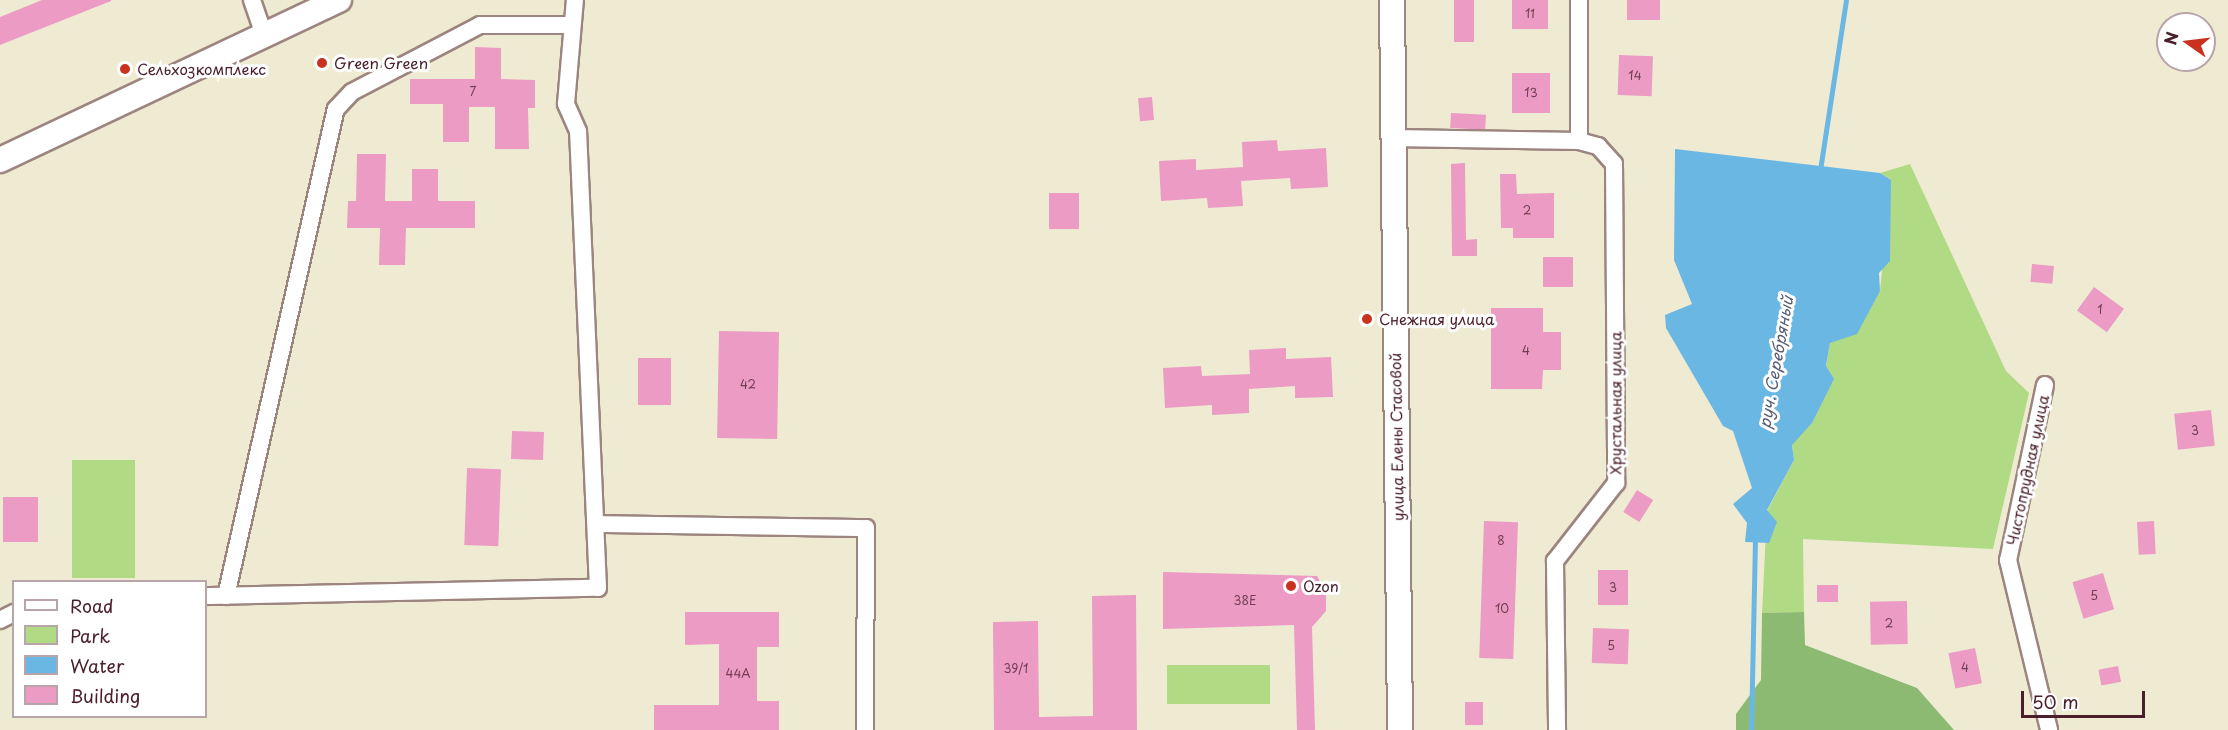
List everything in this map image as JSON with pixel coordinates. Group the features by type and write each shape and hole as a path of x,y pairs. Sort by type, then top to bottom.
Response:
{"main road":[{"path":"0,160 339,0"},
{"name":"улица Елены Стасовой","path":"1392,0 1400,730"}],"street":[{"path":"252,0 264,34"},
{"path":"207,596 598,588 578,130 566,104 575,0"},
{"path":"1392,138 1579,141 1579,0"},
{"path":"226,596 336,109 362,86 480,25 573,25"},
{"name":"Хрустальная улица","path":"1557,730 1555,561 1616,483 1614,164 1598,146 1579,141"},
{"name":"Чистопрудная улица","path":"2045,385 2008,560 2049,730"},
{"path":"597,524 866,528 865,730"}],"green space":[{"path":"1910,164 2006,371 2029,393 1993,549 1803,539 1804,612 1762,613 1767,511 1794,460 1792,445 1826,367 1830,343 1880,291 1891,180 1880,173"},
{"path":"72,460 135,460 135,578 72,578"},
{"path":"1804,612 1805,645 1917,688 1954,730 1736,730 1736,714 1761,680 1762,613"},
{"path":"1167,665 1270,665 1270,704 1167,704"}],"water":[{"path":"1675,149 1880,173 1891,180 1890,261 1879,273 1880,291 1857,334 1830,343 1826,366 1834,379 1812,423 1792,445 1794,460 1767,510 1777,522 1769,543 1745,542 1747,523 1733,504 1752,488 1733,431 1723,426 1666,328 1665,315 1692,304 1674,260"}],"building":[{"path":"42,0 111,1 0,45 0,17"},
{"path":"1454,0 1474,0 1474,42 1454,42"},
{"path":"1512,0 1548,0 1548,29 1512,29"},
{"path":"1627,0 1660,0 1660,20 1627,20"},
{"path":"475,47 501,48 501,79 535,80 535,108 528,108 529,149 495,149 495,107 469,107 469,142 443,142 443,104 410,104 410,79 475,79"},
{"path":"1619,55 1653,56 1652,96 1618,95"},
{"path":"1512,73 1550,73 1550,113 1512,113"},
{"path":"1152,97 1154,120 1140,121 1138,98"},
{"path":"1451,113 1486,115 1485,130 1450,128"},
{"path":"1277,140 1278,151 1326,148 1328,187 1291,189 1290,178 1241,181 1243,206 1208,208 1207,198 1161,201 1159,161 1196,159 1196,170 1243,167 1242,142"},
{"path":"357,154 386,154 385,201 412,201 412,169 438,169 438,201 475,201 475,228 406,228 405,265 379,265 380,228 347,228 348,201 356,201"},
{"path":"1465,163 1466,240 1477,239 1477,256 1452,256 1451,164"},
{"path":"1500,174 1516,174 1517,194 1554,193 1554,238 1513,238 1513,228 1501,228"},
{"path":"1049,193 1079,193 1079,229 1049,229"},
{"path":"1543,257 1573,257 1573,287 1543,287"},
{"path":"2032,264 2054,266 2052,284 2030,282"},
{"path":"2094,287 2124,309 2107,332 2077,310"},
{"path":"1491,308 1543,308 1543,332 1561,332 1561,370 1543,370 1542,389 1491,389"},
{"path":"719,331 779,332 777,439 717,438"},
{"path":"1286,348 1286,359 1331,357 1333,397 1295,398 1295,386 1249,389 1249,413 1212,415 1212,405 1165,408 1163,368 1201,366 1202,376 1250,374 1249,350"},
{"path":"638,358 671,358 671,405 638,405"},
{"path":"2211,410 2215,446 2178,450 2174,414"},
{"path":"512,431 544,432 543,460 511,459"},
{"path":"467,468 501,469 498,546 464,545"},
{"path":"1637,490 1653,500 1639,522 1623,512"},
{"path":"3,497 38,497 38,542 3,542"},
{"path":"1484,521 1518,522 1513,659 1479,658"},
{"path":"2154,521 2156,554 2139,555 2137,522"},
{"path":"1598,570 1628,570 1628,605 1598,605"},
{"path":"1163,572 1317,576 1326,592 1326,611 1312,627 1315,730 1297,730 1294,625 1163,629"},
{"path":"2103,573 2114,609 2084,619 2072,582"},
{"path":"1817,585 1838,585 1838,602 1817,602"},
{"path":"1136,595 1137,730 994,730 993,622 1038,621 1039,717 1093,716 1092,596"},
{"path":"1907,601 1908,644 1871,645 1870,602"},
{"path":"685,612 779,612 779,647 757,647 757,701 779,701 779,730 654,730 654,705 719,705 719,644 685,645"},
{"path":"1593,628 1629,629 1628,664 1592,663"},
{"path":"1975,648 1982,683 1955,688 1948,653"},
{"path":"2118,666 2121,682 2101,686 2098,670"},
{"path":"1465,702 1483,702 1483,725 1465,725"}],"waterway":[{"name":"руч. Серебряный","path":"1820,170 1846,0"},
{"name":"руч. Серебряный","path":"1751,730 1755,537"}],"place":[{"name":"Green Green","path":"322,63"},
{"name":"Сельхозкомплекс","path":"125,69"},
{"name":"Снежная улица","path":"1367,319"},
{"name":"Ozon","path":"1291,586"}]}
